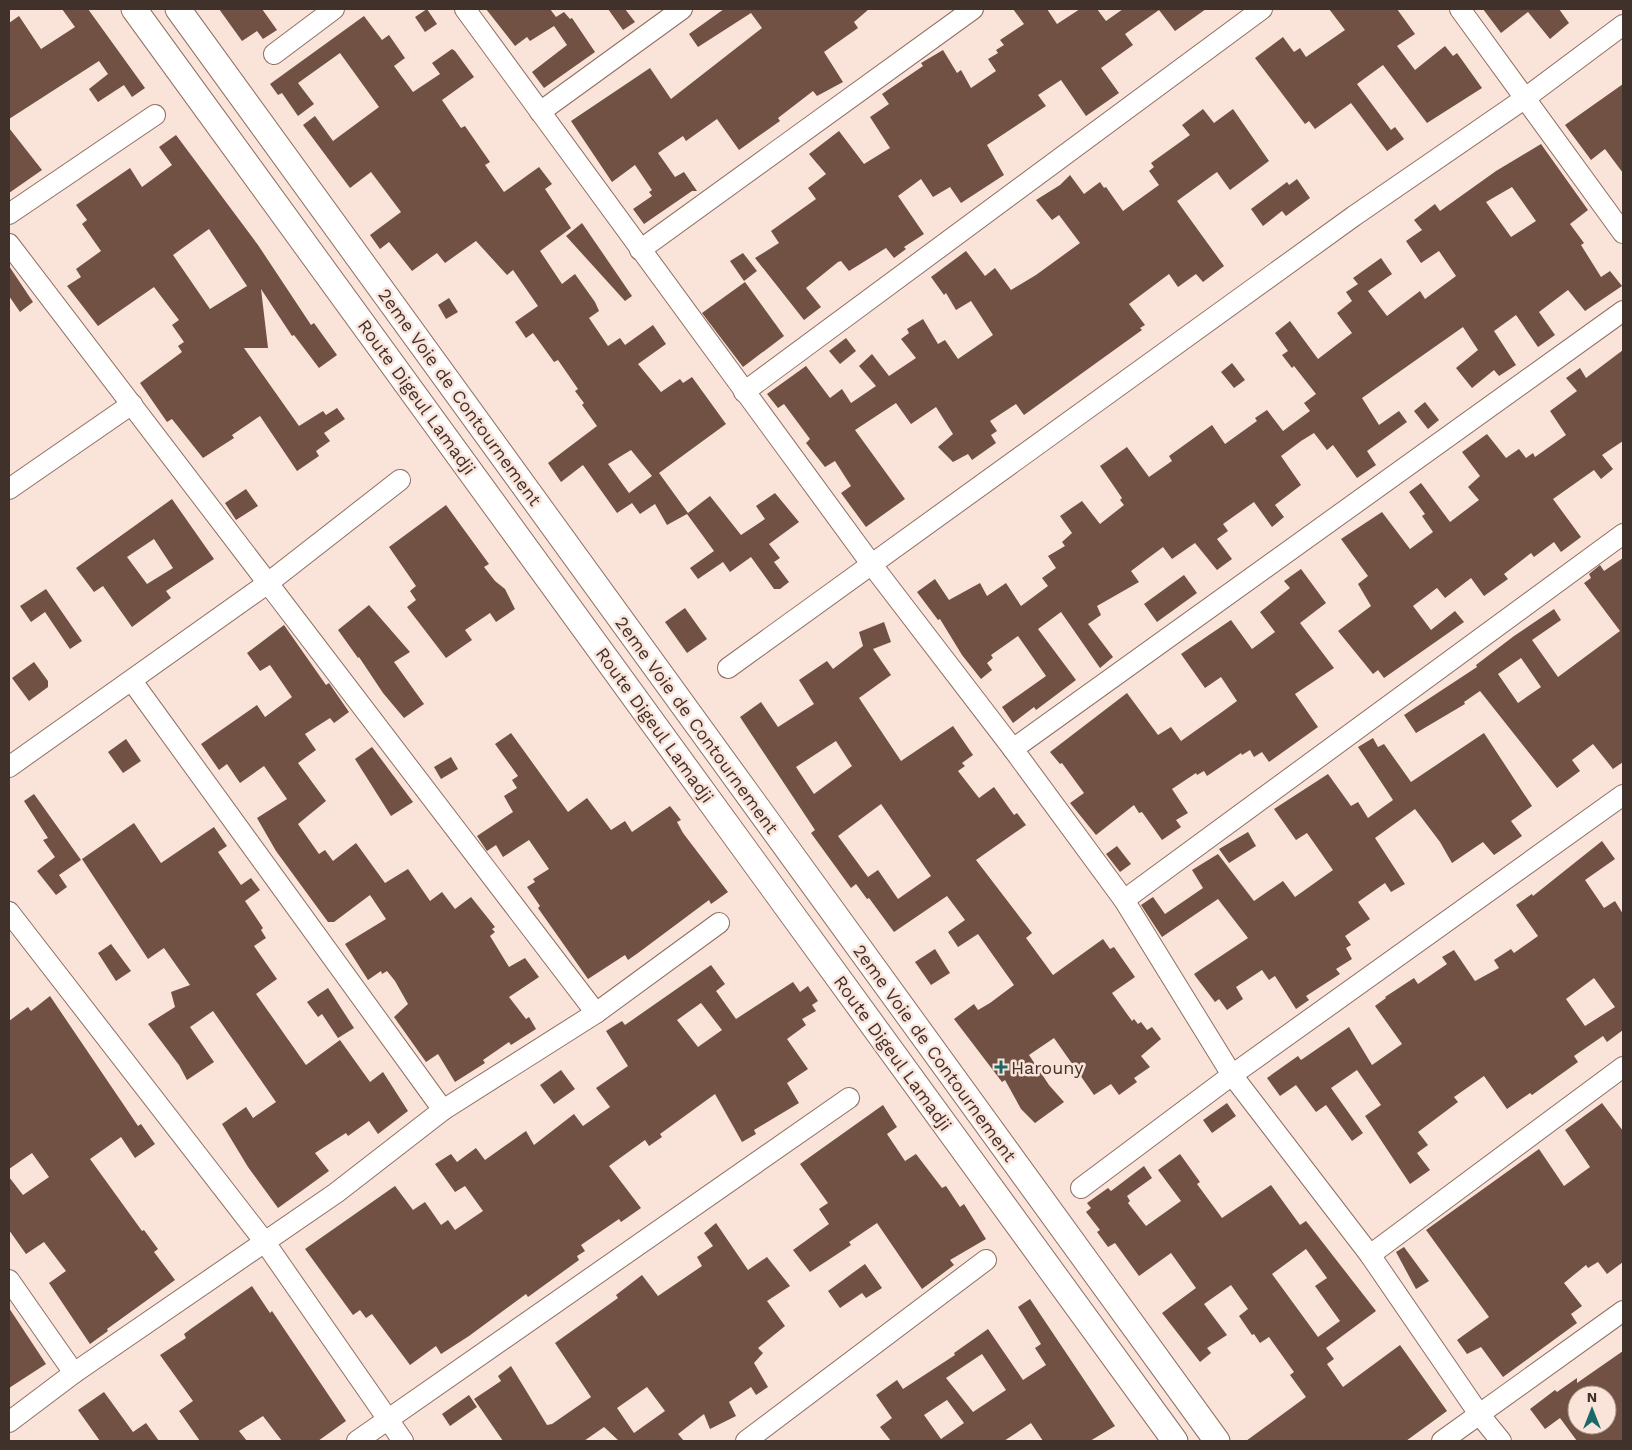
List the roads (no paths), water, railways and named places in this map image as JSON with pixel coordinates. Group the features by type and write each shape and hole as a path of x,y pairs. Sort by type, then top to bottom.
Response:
{"main road":[{"name":"Route Digeul Lamadji","path":"134,9 1175,1441"},
{"name":"2eme Voie de Contournement","path":"178,9 1217,1441"}],"street":[{"path":"274,54 334,9"},
{"path":"465,9 744,392 872,565 1013,749 1124,900 1232,1075 1370,1255 1480,1414 1501,1441"},
{"path":"540,112 682,9"},
{"path":"640,250 973,9"},
{"path":"744,392 1262,9"},
{"path":"1460,9 1623,233"},
{"path":"728,668 1354,216 1524,99 1623,25"},
{"path":"9,214 155,115"},
{"path":"9,244 596,1013"},
{"path":"1013,749 1623,311"},
{"path":"9,489 132,404"},
{"path":"9,767 268,583 400,480"},
{"path":"1124,900 1623,534"},
{"path":"132,681 443,1110"},
{"path":"1081,1188 1232,1075 1621,802"},
{"path":"9,912 264,1241 403,1441"},
{"path":"9,1422 74,1373 336,1193 443,1110 596,1013 720,923"},
{"path":"1370,1255 1623,1067"},
{"path":"357,1441 849,1098"},
{"path":"746,1441 986,1260"},
{"path":"9,1280 74,1373"},
{"path":"1442,1441 1623,1311"}],"place":[{"name":"Harouny","path":"1001,1067"}]}
